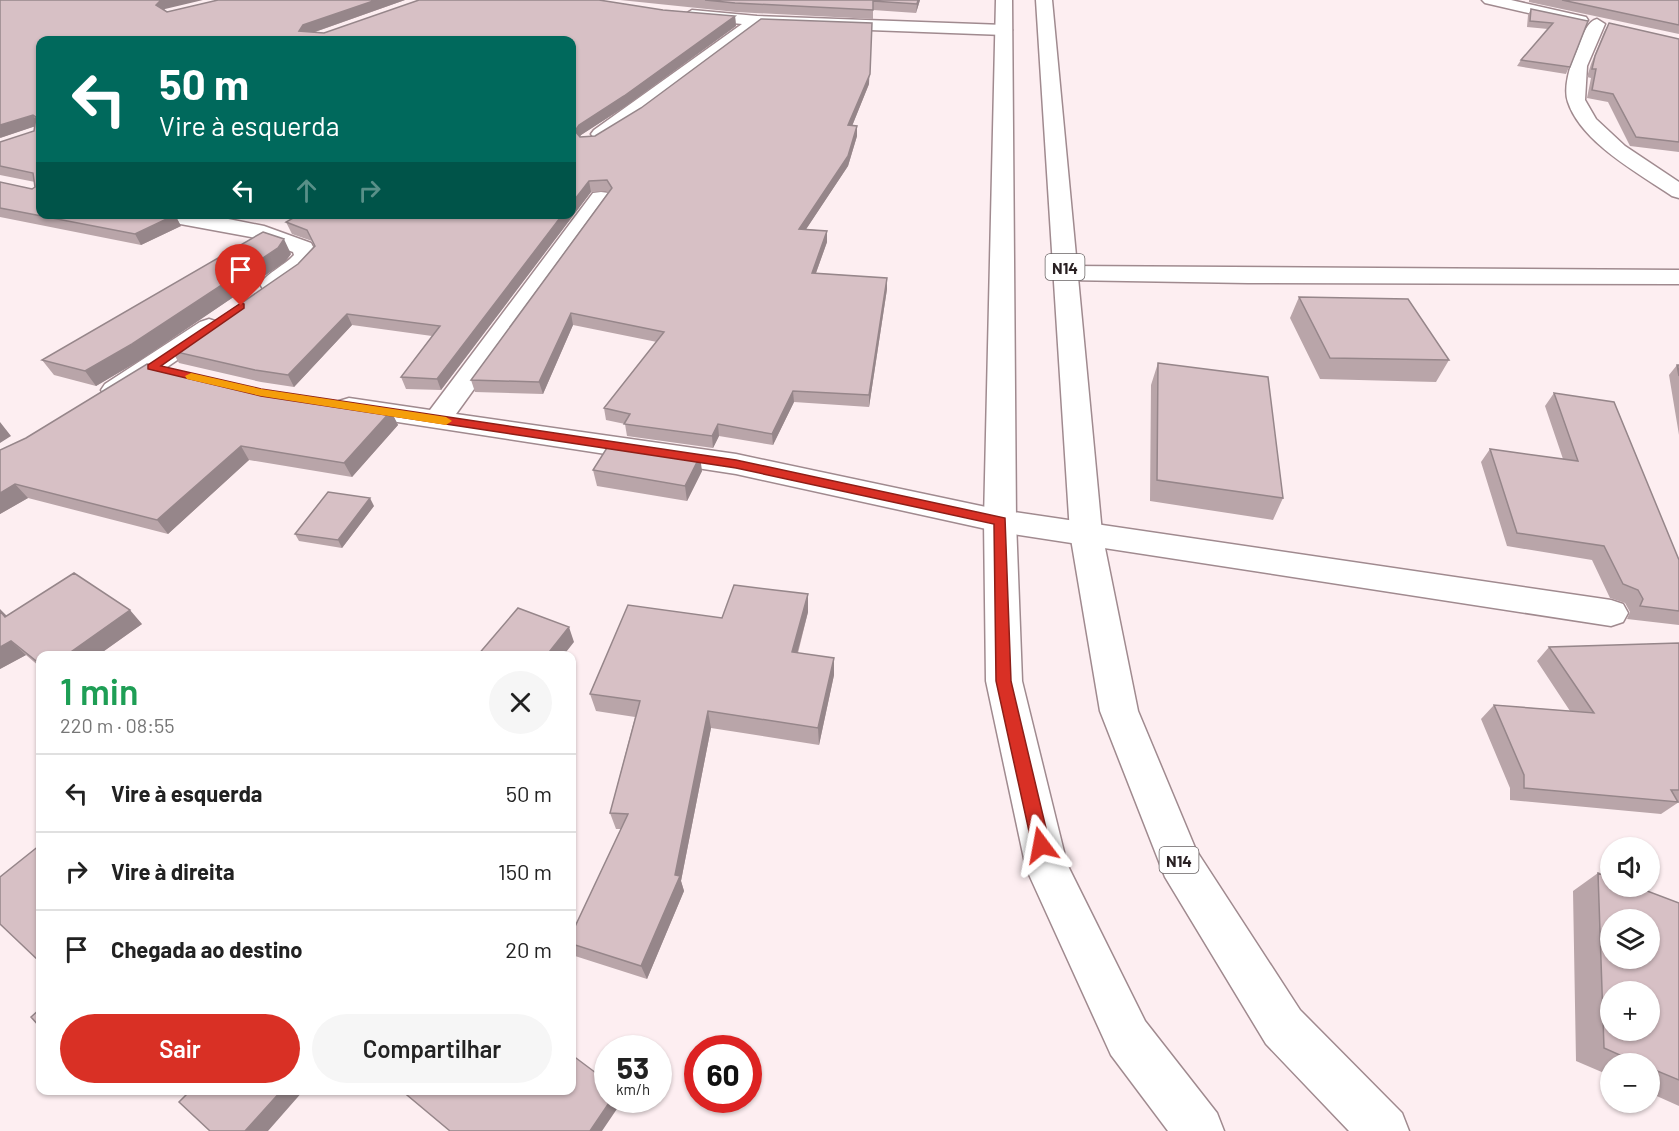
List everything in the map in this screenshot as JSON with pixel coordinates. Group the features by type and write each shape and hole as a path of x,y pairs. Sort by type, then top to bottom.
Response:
{"street":[{"path":"1004,0 1000,521 1004,681 1047,868 1128,1038 1199,1131"},
{"name":"N14","path":"1044,0 1086,533 1119,711 1180,863 1283,1027 1384,1131"},
{"path":"1490,0 1617,28"},
{"path":"1583,0 1589,22 1578,66 1576,100 1588,122 1618,150 1679,192"},
{"path":"676,14 757,21 1004,30"},
{"path":"589,141 634,112 757,21"},
{"path":"436,420 601,198"},
{"path":"191,219 255,231 303,248 306,256 294,269 256,295"},
{"path":"1065,273 1248,276 1445,274 1679,277"},
{"path":"95,402 152,367 228,315"},
{"path":"152,367 184,375"},
{"path":"328,404 736,464 1000,521 1611,613"}],"building":[{"path":"0,0 161,0 156,5 167,12 218,0 376,0 303,25 299,31 324,33 419,0 599,0 663,10 735,16 624,96 579,125 576,130 576,36 36,36 36,117 33,115 0,125"},
{"path":"705,0 918,0 917,4 873,1 873,10"},
{"path":"1562,0 1679,0 1679,25"},
{"path":"1531,9 1588,21 1570,67 1521,60 1553,23 1530,21"},
{"path":"761,19 872,23 870,74 848,125 857,126 848,156 799,229 827,231 812,273 887,278 869,395 793,391 772,434 718,424 712,436 624,424 630,414 604,408 664,332 571,313 539,382 471,380 612,188 607,180 589,181 576,198 576,132 580,137 595,136 641,108"},
{"path":"1609,23 1679,39 1679,142 1636,137 1613,94 1592,90 1596,69 1592,69 1595,56"},
{"path":"36,117 36,215 0,208 0,182 32,189 35,187 33,173 0,166 0,142 34,131"},
{"path":"57,219 167,219 135,234"},
{"path":"291,219 559,219 437,379 401,377 440,326 347,314 288,375 172,351 298,264 315,246 307,230 286,222"},
{"path":"263,232 284,239 278,248 132,344 85,371 42,360"},
{"path":"1299,297 1408,299 1449,360 1330,358"},
{"path":"1158,363 1268,377 1283,498 1157,480"},
{"path":"147,364 252,390 391,411 344,463 241,446 157,520 15,484 0,493 0,450 26,438"},
{"path":"1554,393 1614,402 1679,560 1679,611 1640,606 1643,599 1638,590 1623,584 1604,546 1517,533 1490,449 1578,461"},
{"path":"610,443 700,456 685,486 593,470"},
{"path":"328,492 370,498 338,540 295,534"},
{"path":"74,573 130,610 72,651 36,651 36,661 11,641 0,647 0,611 5,617"},
{"path":"734,585 808,594 792,652 834,658 818,728 708,711 675,875 680,876 641,966 576,945 576,924 628,814 610,813 640,701 590,694 628,605 722,618"},
{"path":"518,608 569,627 550,651 481,651"},
{"path":"1679,643 1679,790 1671,790 1678,802 1524,788 1524,775 1494,705 1594,713 1549,647"},
{"path":"36,848 36,958 0,924 0,877"},
{"path":"1598,873 1600,874 1600,897 1660,896 1679,903 1679,1080 1660,1072 1660,1053 1615,1053 1604,1048 1604,1041 1660,1041 1660,981 1602,981 1601,969 1660,969 1660,909 1600,909 1600,931"},
{"path":"36,1013 36,1023 31,1017"},
{"path":"576,1058 594,1072 594,1113 602,1113 590,1131 450,1131 407,1095 576,1095"},
{"path":"186,1095 277,1095 245,1131 210,1131 179,1102"}],"slow traffic":[{"path":"191,376 261,393 446,421"}],"route":[{"path":"241,306 152,367 261,393 736,464 1000,521 1004,681 1041,845"}]}
